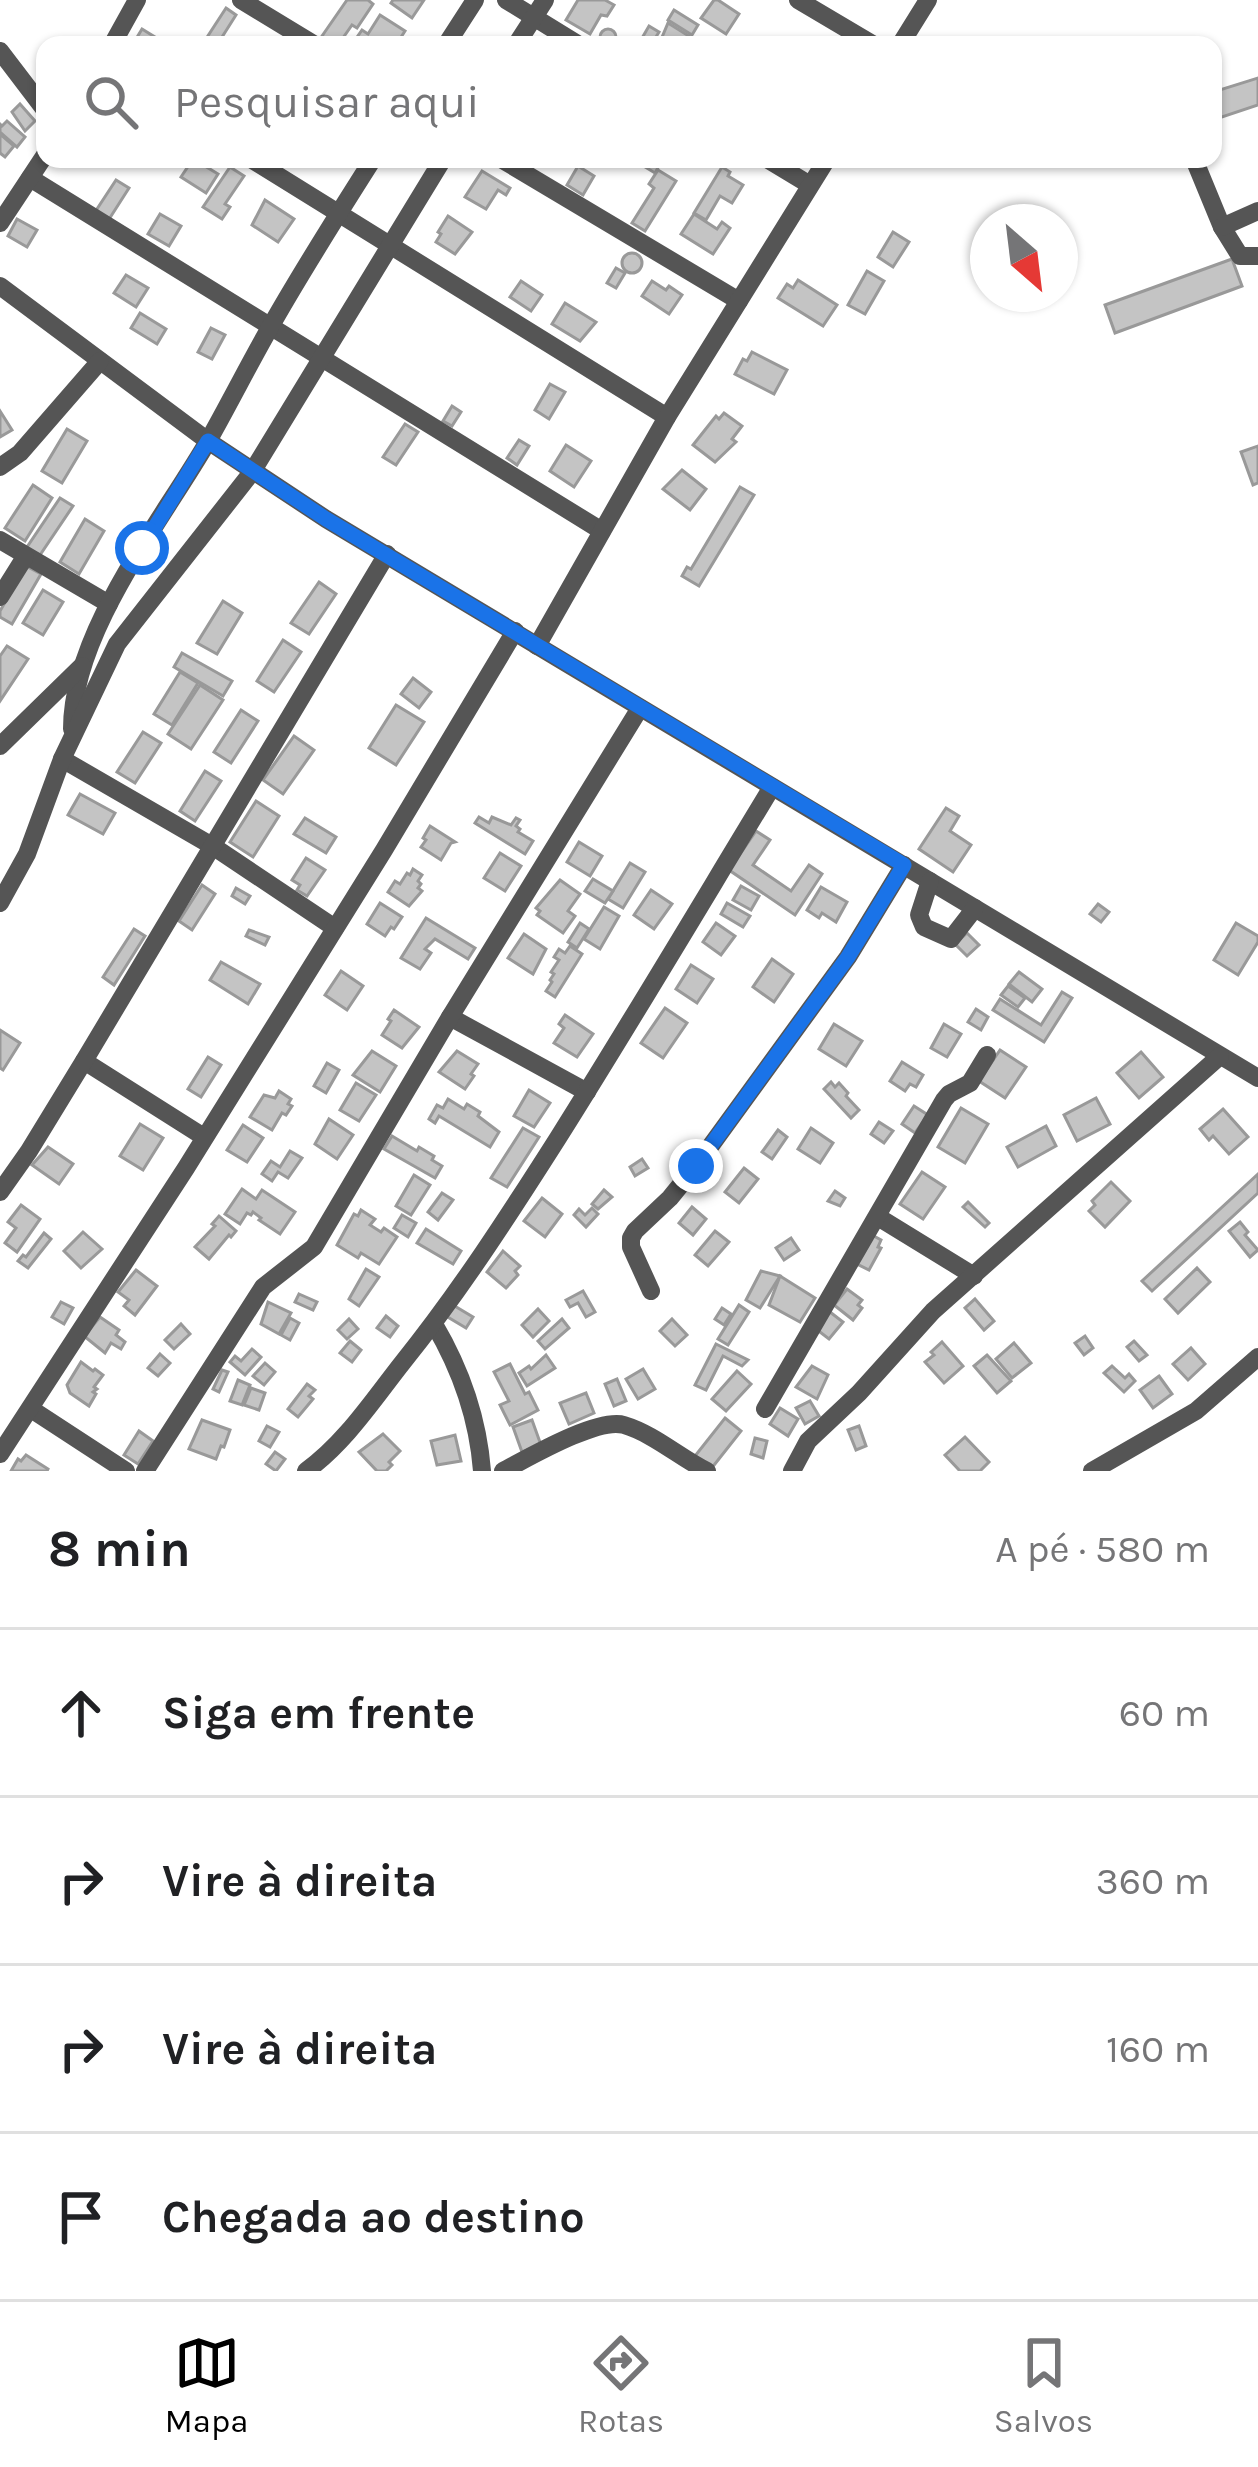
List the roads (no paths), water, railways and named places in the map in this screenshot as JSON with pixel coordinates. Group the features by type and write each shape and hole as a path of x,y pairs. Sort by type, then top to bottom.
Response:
{"street":[{"path":"117,36 137,0"},
{"path":"241,0 300,36"},
{"path":"452,36 475,0"},
{"path":"506,0 539,9 569,36"},
{"path":"798,0 859,36"},
{"path":"906,36 928,0"},
{"path":"522,36 539,9"},
{"path":"0,51 36,98"},
{"path":"0,224 37,168"},
{"path":"266,168 667,416"},
{"path":"72,737 72,710 85,663 109,604 368,168"},
{"path":"0,903 27,854 62,759 117,644 252,472 437,168"},
{"path":"516,168 739,301"},
{"path":"782,168 810,185"},
{"path":"537,646 667,416 820,168"},
{"path":"1198,168 1222,227 1240,256 1258,256"},
{"path":"30,178 602,531"},
{"path":"1222,227 1258,211"},
{"path":"0,286 252,472 1258,1078"},
{"path":"0,467 20,453 100,361"},
{"path":"0,540 109,604"},
{"path":"0,1192 214,847 387,554"},
{"path":"0,597 25,556"},
{"path":"0,1454 335,928 515,631"},
{"path":"3,746 85,663"},
{"path":"145,1471 263,1287 314,1247 640,708"},
{"path":"62,759 214,847 335,928"},
{"path":"306,1471 341,1439 434,1324 587,1092 772,788"},
{"path":"651,1291 631,1247 635,1231 696,1166 848,957 904,865"},
{"path":"930,881 919,915 924,927 951,939 975,908"},
{"path":"450,1017 587,1092"},
{"path":"765,1409 944,1100 970,1083 987,1055"},
{"path":"792,1471 808,1441 933,1311 1220,1056"},
{"path":"84,1061 204,1137"},
{"path":"878,1216 974,1276"},
{"path":"434,1324 456,1361 482,1471"},
{"path":"1092,1471 1196,1411 1258,1357"},
{"path":"31,1409 126,1471"},
{"path":"503,1471 610,1423 641,1432 707,1471"}]}
